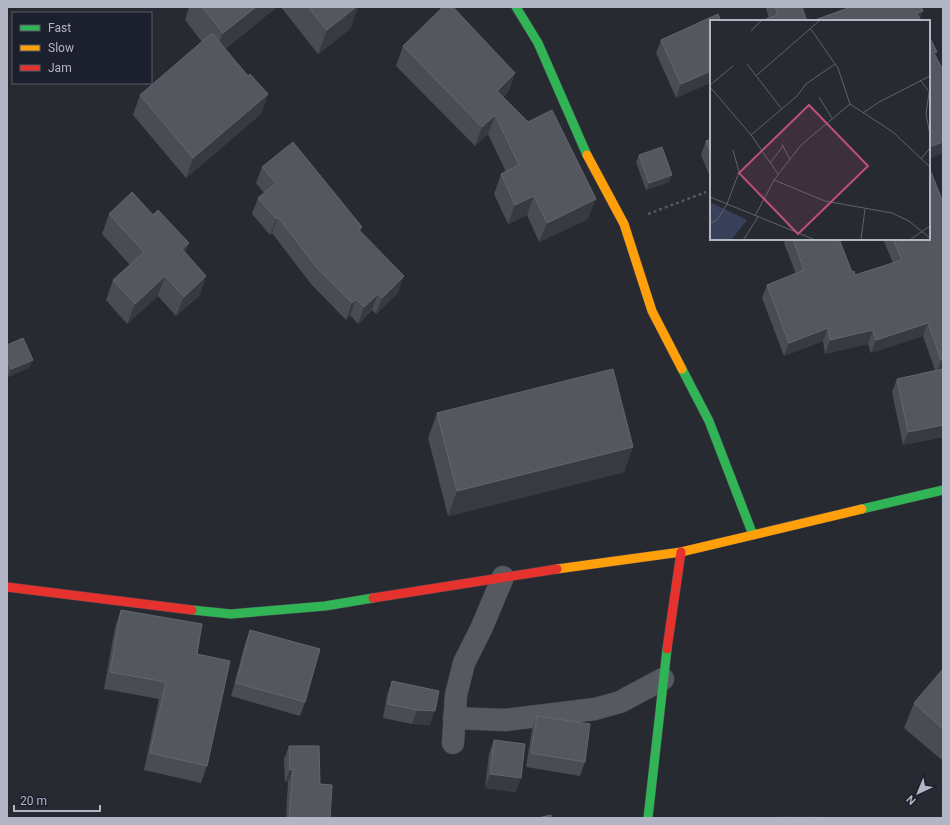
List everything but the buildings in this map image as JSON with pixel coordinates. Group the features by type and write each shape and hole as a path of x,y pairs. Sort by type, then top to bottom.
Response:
{"street":[{"path":"516,7 538,43 582,146 624,224 652,311 709,421 753,535"},
{"path":"7,587 231,614 325,606 503,577 680,552 943,490"},
{"path":"648,818 680,552"},
{"path":"453,743 456,695 464,663 482,627 503,577"},
{"path":"454,718 505,720 595,710 620,702 664,679"}],"path":[{"path":"624,224 706,192"},
{"path":"778,818 819,818"}],"traffic: fast":[{"path":"516,7 538,43 587,155"},
{"path":"682,369 709,421 753,535"},
{"path":"862,509 943,490"},
{"path":"192,610 231,614 325,606 373,598"},
{"path":"648,818 667,649"}],"traffic: slow":[{"path":"587,155 624,224 652,311 682,369"},
{"path":"557,569 681,552 862,509"}],"traffic: jam":[{"path":"667,649 681,552"},
{"path":"373,598 557,569"},
{"path":"7,587 192,610"}]}
